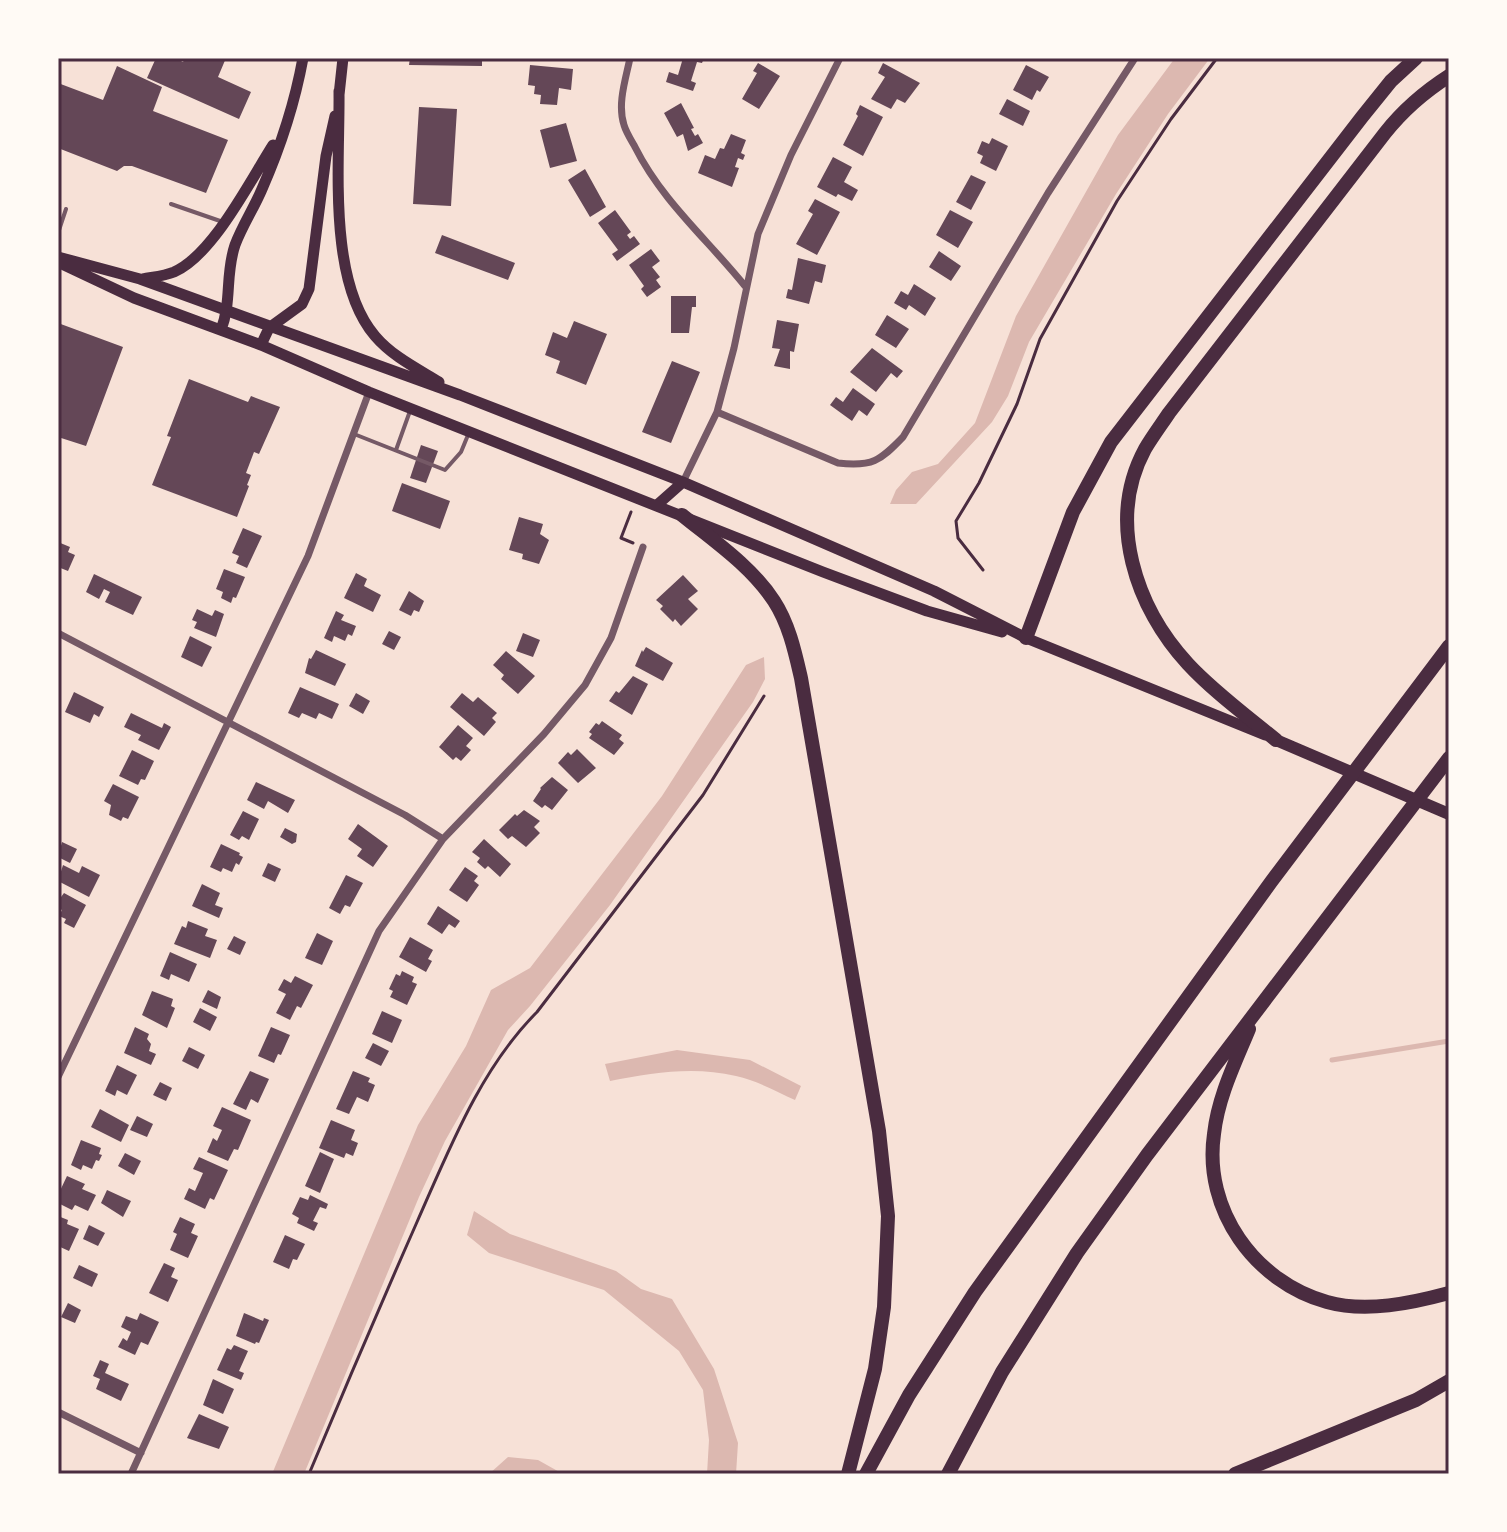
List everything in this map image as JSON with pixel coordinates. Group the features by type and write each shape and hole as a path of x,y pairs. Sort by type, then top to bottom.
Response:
{"highway":[{"path":"1026,638 1073,512 1111,442 1362,117 1391,81 1416,58"},
{"path":"1449,76 1403,110 1169,413 1145,450 1135,475 1127,525 1130,557 1141,590 1158,626 1188,664 1276,740 1449,814"},
{"path":"682,515 742,563 774,601 790,634 801,678 879,1131 888,1216 884,1307 875,1369 848,1474"},
{"path":"866,1474 909,1395 975,1292 1271,882 1449,646"},
{"path":"948,1474 1002,1372 1077,1253 1147,1155 1449,758"},
{"path":"1255,1013 1219,1105 1213,1137 1214,1174 1229,1223 1256,1261 1275,1277 1292,1288 1330,1303 1370,1305 1414,1302 1449,1293"},
{"path":"1235,1474 1416,1400 1449,1381"}],"main road":[{"path":"221,330 228,312 227,278 231,258 263,187 286,124 303,58"},
{"path":"261,345 269,328 302,304 309,289 326,156 343,58"},
{"path":"339,91 342,250 359,311 372,333 393,354 460,395"},
{"path":"140,279 172,273 186,264 225,222 286,124"},
{"path":"58,260 134,298 261,345 369,392 927,611 1026,638"},
{"path":"58,260 140,279 460,395 683,482 934,591 1026,638 1276,740"},
{"path":"657,505 683,482"}],"street":[{"path":"630,58 622,105 623,124 645,167 676,210 745,286"},
{"path":"683,482 717,412 758,234 791,155 840,58"},
{"path":"717,412 838,463 856,465 881,459 903,437 1048,193 1135,58"},
{"path":"58,1077 308,556 369,392"},
{"path":"131,1474 379,931 443,839 544,734 585,685 611,638 643,547"},
{"path":"58,633 405,815 443,839"},
{"path":"58,1412 141,1453"}],"lane":[{"path":"171,204 225,222"},
{"path":"58,233 66,209"},
{"path":"396,450 411,408"},
{"path":"354,434 413,460 445,470 461,452 470,431"}],"path":[{"path":"983,570 958,538 956,521 979,483 1017,404 1040,339 1109,215 1171,119 1217,58"},
{"path":"636,497 621,538 643,547"},
{"path":"309,1474 427,1200 474,1101 513,1035 537,1012 703,795 764,696"}],"shaded area":[{"path":"1175,58 1210,58 1168,114 1116,194 1029,342 1008,396 992,422 916,504 890,504 896,490 912,472 938,464 975,423 1016,316 1118,135"},
{"path":"764,657 765,679 753,702 610,905 508,1030 445,1141 304,1474 272,1474 418,1125 466,1046 491,990 530,968 662,796 746,665"},
{"path":"677,1050 750,1060 801,1086 795,1100 751,1080 704,1071 641,1075 610,1081 605,1064"},
{"path":"474,1211 510,1234 616,1271 641,1289 672,1299 714,1369 738,1443 736,1474 707,1474 709,1440 703,1390 679,1351 604,1290 489,1253 467,1235"},
{"path":"508,1457 538,1460 563,1474 489,1474"}],"building":[{"path":"156,58 175,58 183,62 185,58 226,58 218,77 251,92 239,119 147,78"},
{"path":"410,58 482,58 482,66 409,65"},
{"path":"683,58 704,58 702,63 697,62 691,81 696,83 693,91 666,82 669,72 678,75"},
{"path":"758,63 780,76 759,109 742,99 757,73 753,71"},
{"path":"883,63 920,83 905,103 897,99 891,109 871,99 885,77 878,73"},
{"path":"530,65 573,69 571,90 559,88 557,105 540,104 541,95 534,94 535,86 528,85"},
{"path":"1026,65 1049,77 1032,100 1013,90"},
{"path":"117,66 162,87 153,111 228,140 206,193 132,166 124,166 117,171 58,148 58,83 103,100"},
{"path":"1007,99 1030,111 1023,126 999,114"},
{"path":"681,103 694,128 691,129 703,143 688,151 683,134 677,137 664,113"},
{"path":"860,105 883,117 863,156 843,145 858,116"},
{"path":"419,107 457,109 451,206 413,204"},
{"path":"566,123 577,161 550,168 540,130"},
{"path":"731,134 746,140 741,153 745,155 743,160 738,158 735,167 739,168 732,187 698,173 705,155 715,159"},
{"path":"992,138 1008,146 996,171 980,163 983,156 977,153 982,141 989,144"},
{"path":"833,157 852,167 844,182 858,190 852,201 817,187"},
{"path":"585,169 606,207 590,217 568,180"},
{"path":"971,175 986,182 971,210 956,202"},
{"path":"815,199 840,212 817,255 796,244 813,214 808,211"},
{"path":"615,210 631,232 627,235 630,239 634,236 640,244 617,261 612,254 618,250 598,223"},
{"path":"950,210 973,222 958,248 936,235"},
{"path":"442,235 515,263 508,280 435,253"},
{"path":"651,249 660,261 652,267 660,277 656,280 661,287 647,297 641,289 644,286 629,265"},
{"path":"939,251 961,266 951,281 929,267"},
{"path":"798,258 826,265 822,283 815,281 809,304 786,298 788,289 792,290"},
{"path":"914,284 936,298 925,316 909,305 906,310 894,303 901,291 908,295"},
{"path":"671,296 696,296 689,333 671,333"},
{"path":"887,315 909,329 896,348 875,335"},
{"path":"777,320 799,324 794,352 790,351 790,369 774,366 780,349 772,348"},
{"path":"574,321 607,334 586,385 556,373 560,361 545,355 553,332 567,338"},
{"path":"58,323 123,347 86,446 58,437"},
{"path":"872,348 903,371 897,378 891,373 876,392 850,372"},
{"path":"672,361 700,372 671,443 642,432"},
{"path":"189,379 248,402 251,396 280,407 259,454 254,452 246,473 251,475 249,486 237,517 152,485"},
{"path":"853,388 875,404 867,416 859,410 852,421 830,405 836,397 843,402"},
{"path":"421,445 438,451 426,483 410,478"},
{"path":"402,483 450,501 440,529 392,511"},
{"path":"519,517 543,524 540,534 549,540 539,564 522,559 523,554 509,550"},
{"path":"243,528 262,536 247,568 236,563 239,556 232,553"},
{"path":"58,542 70,547 68,552 75,555 68,571 58,567"},
{"path":"224,569 245,577 231,603 221,598 223,592 216,589"},
{"path":"356,573 367,579 364,586 381,595 373,612 344,598"},
{"path":"94,574 142,597 133,615 105,602 110,592 104,589 99,599 86,592"},
{"path":"683,575 698,591 688,599 698,609 681,626 660,609 663,606 656,600"},
{"path":"409,591 424,601 419,612 414,610 411,616 399,610"},
{"path":"197,609 212,616 215,610 224,614 216,637 194,628 197,622 192,620"},
{"path":"336,611 344,615 341,620 356,626 352,636 348,634 345,641 334,636 332,642 324,638"},
{"path":"389,631 401,637 394,650 382,644"},
{"path":"523,633 540,640 533,657 516,651"},
{"path":"190,636 212,647 202,667 181,657"},
{"path":"646,647 673,663 663,681 635,666"},
{"path":"316,650 346,664 335,686 305,673 309,658"},
{"path":"506,651 535,676 518,694 501,679 504,675 493,665"},
{"path":"633,676 648,684 632,715 609,701"},
{"path":"300,687 339,704 332,719 319,713 316,719 302,713 299,718 288,713"},
{"path":"74,692 104,707 99,717 94,714 90,723 65,712"},
{"path":"356,693 370,701 363,714 349,706"},
{"path":"462,693 473,702 478,697 497,713 492,718 496,722 484,736 450,707"},
{"path":"131,713 162,728 164,723 171,727 159,750 138,740 141,735 124,727"},
{"path":"602,721 622,735 619,739 624,743 614,755 589,738 592,734 589,732"},
{"path":"458,725 473,738 466,746 471,750 461,761 456,757 453,760 439,747"},
{"path":"577,749 596,768 578,783 558,763 568,752 571,755"},
{"path":"132,750 154,761 145,780 141,779 138,785 119,776"},
{"path":"552,777 568,790 552,810 545,805 542,808 533,801 540,788"},
{"path":"256,782 295,800 288,813 268,801 264,809 247,800"},
{"path":"113,784 139,797 128,819 123,817 121,821 109,815 111,805 104,801"},
{"path":"524,810 540,821 534,827 540,833 526,847 512,836 508,839 499,830 515,814 517,816"},
{"path":"243,811 259,819 249,840 242,836 239,840 230,835"},
{"path":"358,824 388,846 373,867 357,856 362,849 348,839"},
{"path":"285,828 297,834 296,842 292,844 280,837"},
{"path":"484,839 511,864 500,877 488,866 485,869 477,862 480,858 472,852"},
{"path":"62,842 77,849 70,863 58,857"},
{"path":"221,844 243,857 232,872 223,868 221,872 210,867"},
{"path":"268,863 281,869 275,882 262,876"},
{"path":"63,865 79,873 82,866 100,875 89,897 58,881"},
{"path":"465,867 478,876 474,881 479,885 467,902 449,890"},
{"path":"346,875 363,883 350,907 345,905 340,914 329,908"},
{"path":"202,884 220,893 215,905 223,908 219,918 192,906"},
{"path":"64,893 86,905 74,928 59,916 62,910 58,908 58,895 61,897"},
{"path":"438,906 460,921 455,928 449,924 442,934 427,924"},
{"path":"188,921 208,929 205,936 217,940 210,958 174,944 182,926 186,928"},
{"path":"317,933 333,941 322,965 305,958"},
{"path":"234,936 246,942 240,955 227,949"},
{"path":"410,937 433,950 426,972 399,957"},
{"path":"170,952 197,964 189,982 171,974 169,980 160,976"},
{"path":"402,971 414,977 412,982 417,984 407,1005 390,997 393,991 389,989 396,974 400,976"},
{"path":"295,976 313,985 301,1008 297,1006 290,1020 276,1013 286,994 278,990 284,979 291,983"},
{"path":"208,990 221,997 217,1009 202,1002"},
{"path":"152,991 173,999 171,1006 175,1008 167,1028 142,1015"},
{"path":"200,1008 217,1017 210,1031 193,1022"},
{"path":"382,1011 402,1020 392,1043 372,1034"},
{"path":"135,1027 149,1034 149,1051 156,1054 151,1065 124,1053"},
{"path":"271,1027 290,1035 274,1063 258,1056"},
{"path":"373,1043 389,1051 381,1066 365,1058"},
{"path":"189,1047 205,1055 198,1069 182,1061"},
{"path":"117,1065 137,1075 127,1095 117,1090 115,1096 105,1091"},
{"path":"250,1071 269,1079 258,1103 251,1099 246,1110 233,1104"},
{"path":"353,1071 370,1078 368,1082 375,1085 368,1102 357,1097 349,1114 336,1109"},
{"path":"160,1082 172,1088 166,1101 153,1095"},
{"path":"222,1107 251,1120 238,1150 234,1149 228,1161 207,1152 213,1138 217,1141 222,1130 213,1126"},
{"path":"100,1109 129,1125 121,1142 91,1127"},
{"path":"137,1116 153,1124 147,1137 130,1130"},
{"path":"331,1120 355,1130 351,1140 358,1143 353,1156 346,1153 344,1158 319,1148"},
{"path":"81,1140 101,1148 99,1154 102,1155 92,1169 83,1165 81,1170 71,1165"},
{"path":"320,1152 334,1159 320,1193 305,1186"},
{"path":"125,1153 141,1161 134,1175 118,1166"},
{"path":"199,1157 228,1170 214,1200 210,1198 205,1209 184,1199 189,1188 195,1191 203,1173 193,1169"},
{"path":"67,1176 85,1184 82,1189 96,1195 88,1211 75,1205 72,1210 58,1203 58,1195"},
{"path":"107,1190 131,1201 123,1217 101,1203"},
{"path":"310,1195 328,1204 326,1209 320,1207 313,1221 318,1223 314,1231 297,1223 299,1218 292,1214 300,1197 308,1200"},
{"path":"58,1216 79,1229 69,1251 58,1246"},
{"path":"180,1217 195,1224 191,1233 198,1236 188,1258 170,1250"},
{"path":"89,1225 105,1233 98,1246 83,1239"},
{"path":"285,1235 305,1244 289,1269 273,1262"},
{"path":"164,1263 175,1268 171,1277 178,1280 168,1302 149,1293"},
{"path":"79,1265 98,1274 92,1287 73,1278"},
{"path":"68,1303 81,1310 75,1323 61,1317"},
{"path":"140,1313 159,1322 148,1345 141,1342 135,1355 118,1347 123,1338 127,1341 131,1332 121,1327 126,1316 137,1320"},
{"path":"244,1313 263,1321 264,1318 269,1320 259,1343 236,1336"},
{"path":"234,1345 248,1351 239,1371 244,1373 241,1380 217,1370 227,1348 231,1350"},
{"path":"100,1360 109,1364 105,1373 129,1384 121,1401 96,1389 100,1379 93,1376"},
{"path":"213,1379 234,1389 223,1414 203,1405"},
{"path":"199,1414 229,1427 219,1449 187,1438"}],"waterway":[{"path":"1332,1060 1449,1041"}]}
